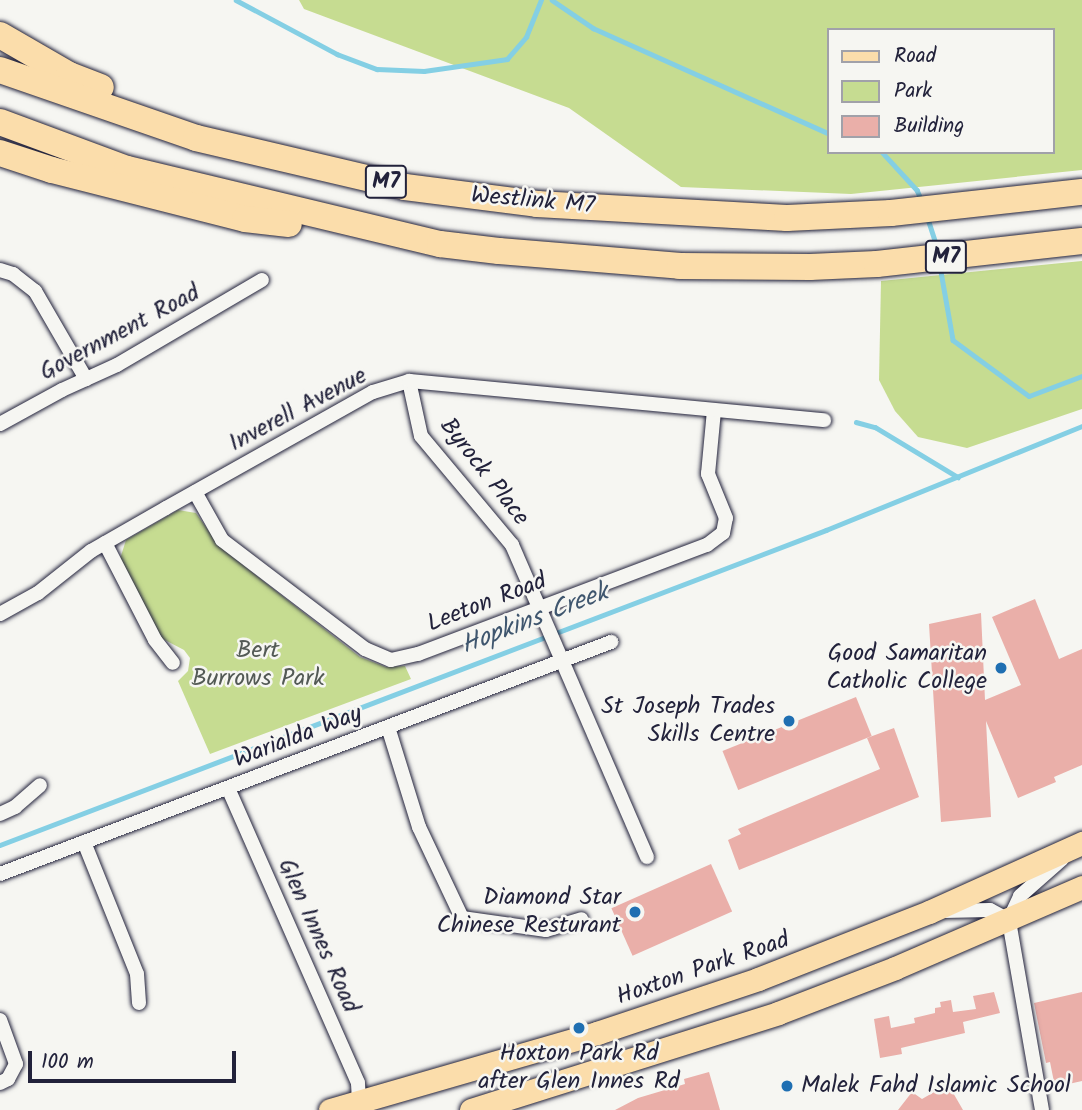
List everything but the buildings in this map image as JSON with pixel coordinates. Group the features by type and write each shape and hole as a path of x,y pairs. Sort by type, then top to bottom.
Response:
{"highway":[{"name":"M7","path":"0,35 69,75 188,121 405,187"},
{"name":"Westlink M7","path":"0,70 196,138 405,187 537,204 787,218 904,212 1082,192"},
{"name":"M7","path":"0,122 127,169 440,244 680,266 810,267 877,264 1082,241"},
{"path":"0,153 52,170 245,219 440,244"}],"main road":[{"name":"Hoxton Park Road","path":"330,1110 659,1013 758,979 929,912 1081,844"},
{"path":"471,1110 778,1013 1009,920 1082,887"}],"street":[{"path":"0,270 13,274 35,291 86,379"},
{"name":"Government Road","path":"0,424 117,365 262,280"},
{"name":"Inverell Avenue","path":"0,614 38,593 106,543 195,492 373,393 409,382 824,420"},
{"name":"Byrock Place","path":"409,382 421,436 512,545 647,857"},
{"name":"Leeton Road","path":"195,492 222,540 365,649 391,660 418,654 707,545 723,533 726,518 708,474 714,411"},
{"path":"106,543 155,640 173,663"},
{"name":"Warialda Way","path":"0,874 611,642"},
{"path":"388,727 419,827 462,918 546,930 582,919"},
{"path":"0,814 15,807 40,785"},
{"name":"Glen Innes Road","path":"228,788 356,1078 359,1103"},
{"path":"84,842 137,974 139,1003"},
{"path":"1042,1110 1009,920 1020,896 1081,844"},
{"path":"929,912 990,910 1009,920"},
{"path":"0,1020 16,1064 8,1079 0,1083"}],"green space":[{"path":"299,0 1082,0 1082,170 851,194 681,187 569,108 304,9"},
{"path":"1082,261 1082,409 967,448 918,437 895,411 879,380 881,281"},
{"name":"Bert Burrows Park","path":"178,510 196,513 220,547 360,657 386,667 405,666 411,679 210,754 178,681 188,671 190,658 184,650 161,638 120,559 126,540"}],"waterway":[{"path":"236,0 337,54 377,69 424,71 507,59 526,37 541,0"},
{"path":"552,0 593,28 827,133"},
{"path":"884,154 917,190 922,201"},
{"path":"928,219 937,247"},
{"path":"940,266 953,340 1029,396 1082,376"},
{"path":"856,422 875,427 958,477"},
{"name":"Hopkins Creek","path":"0,845 826,530 1082,426"}],"place":[{"name":"Good Samaritan Catholic College","path":"1001,668"},
{"name":"St Joseph Trades Skills Centre","path":"789,721"},
{"name":"Diamond Star Chinese Resturant","path":"635,912"},
{"name":"Hoxton Park Rd after Glen Innes Rd","path":"579,1028"},
{"name":"Malek Fahd Islamic School","path":"787,1086"}]}
